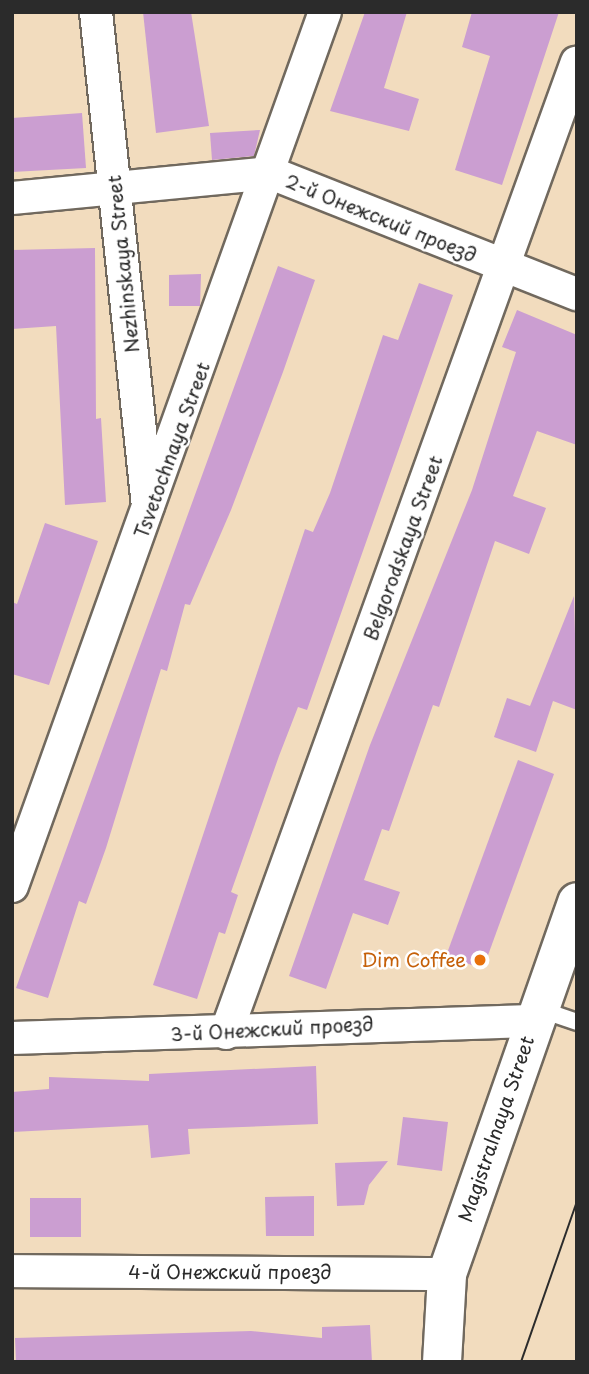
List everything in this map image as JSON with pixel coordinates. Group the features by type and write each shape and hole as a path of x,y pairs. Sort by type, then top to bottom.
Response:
{"street":[{"name":"Nezhinskaya Street","path":"96,12 149,516"},
{"name":"Tsvetochnaya Street","path":"12,886 149,516 325,12"},
{"name":"Belgorodskaya Street","path":"226,1032 505,270 577,62"},
{"name":"2-й Онежский проезд","path":"12,198 271,173 505,270 577,294"},
{"name":"Magistralnaya Street","path":"442,1362 447,1273 534,1015 577,902"},
{"name":"3-й Онежский проезд","path":"12,1038 226,1032 534,1015"},
{"name":"4-й Онежский проезд","path":"12,1271 447,1273"}],"lane":[{"path":"534,1015 577,1022"}],"building":[{"path":"143,12 191,12 209,126 156,133"},
{"path":"365,12 407,12 384,88 419,99 409,131 330,111"},
{"path":"472,12 559,12 502,185 455,170 490,56 462,47"},
{"path":"82,113 86,168 12,172 12,118"},
{"path":"260,130 254,156 212,160 210,133"},
{"path":"95,248 96,419 101,418 106,502 65,505 56,326 12,329 12,250"},
{"path":"278,266 315,280 283,372 231,510 190,605 185,604 167,671 161,669 106,848 86,904 79,901 48,998 16,988"},
{"path":"201,274 200,306 169,306 169,275"},
{"path":"419,283 453,295 307,710 298,707 279,756 231,892 238,895 225,934 219,932 197,999 153,985 305,529 313,532 330,493 383,335 398,340"},
{"path":"517,310 577,335 577,445 537,431 513,496 546,508 529,554 495,541 439,707 433,705 389,831 382,829 364,880 400,892 388,925 353,913 326,989 289,976 370,745 472,490 516,352 502,347"},
{"path":"45,523 98,541 49,685 12,674 12,602 17,604"},
{"path":"574,596 577,710 553,701 536,752 494,737 507,698 530,706"},
{"path":"518,760 554,774 483,969 446,956"},
{"path":"316,1066 318,1124 188,1129 190,1154 151,1158 148,1125 12,1132 12,1092 49,1089 49,1077 149,1081 149,1074"},
{"path":"403,1117 448,1122 442,1171 397,1165"},
{"path":"388,1161 369,1185 364,1205 337,1206 335,1163"},
{"path":"314,1196 314,1236 266,1236 265,1197"},
{"path":"30,1198 81,1198 81,1237 30,1237"},
{"path":"370,1325 372,1362 16,1362 15,1338 251,1331 322,1338 322,1327"}],"tram line":[{"path":"521,1362 577,1201"}],"place":[{"name":"Dim Coffee","path":"480,960"}]}
